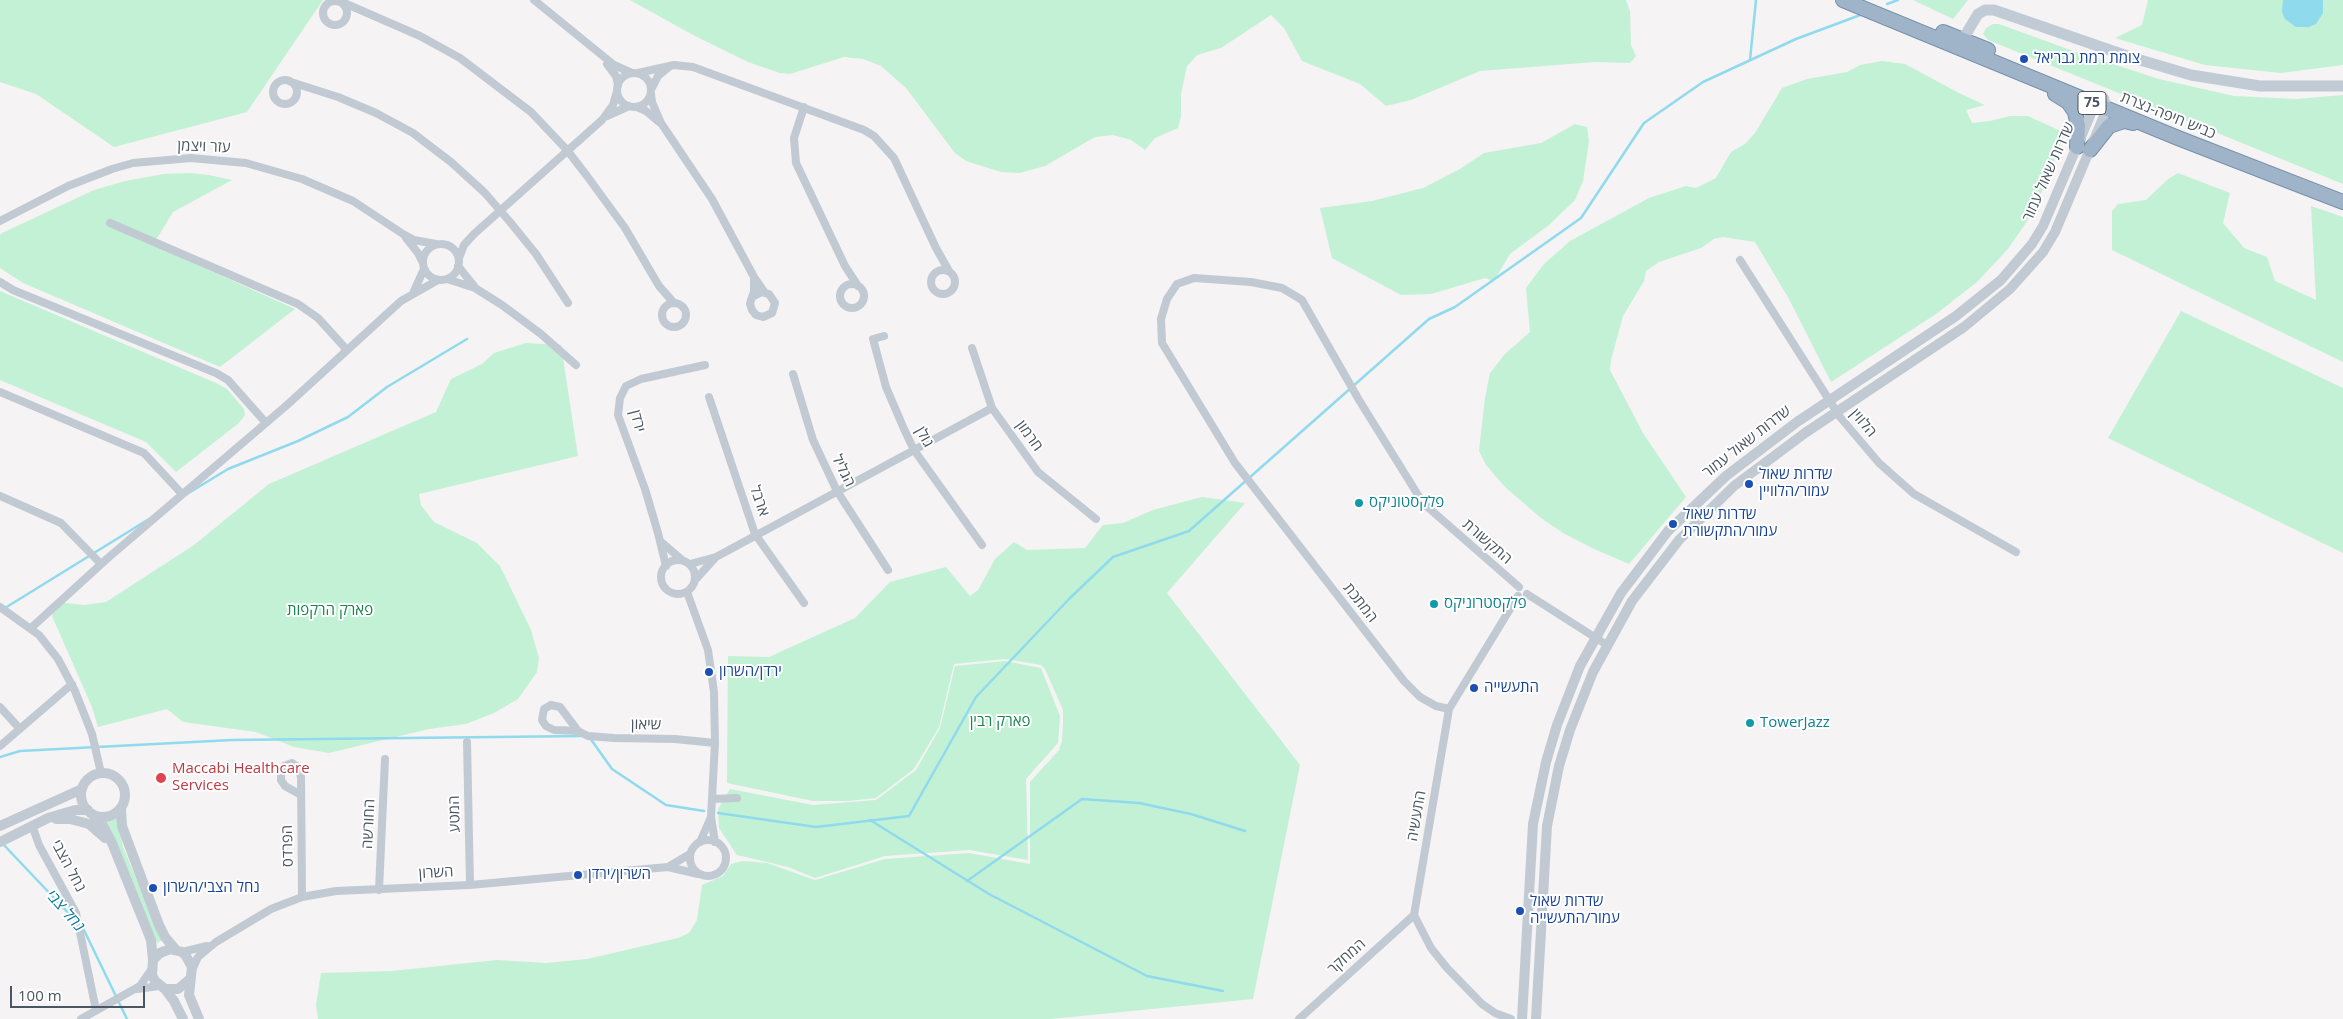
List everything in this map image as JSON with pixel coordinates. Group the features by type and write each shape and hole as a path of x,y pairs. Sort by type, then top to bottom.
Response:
{"highway":[{"name":"כביש חיפה-נצרת","path":"1843,0 1962,44 2018,72 2343,194"},
{"name":"כביש חיפה-נצרת","path":"1863,0 2102,103 2155,128 2343,202"},
{"path":"2018,72 2068,102 2074,112 2083,149 2109,126 2116,123 2124,121 2155,128"}],"main road":[{"path":"1962,44 1978,14 1986,10 1994,10 2130,57 2191,75 2260,86 2343,86"}],"street":[{"path":"372,14 360,12 346,18 342,23 332,24 326,21 323,15 324,8 334,0 372,14 420,36 476,69 531,112 567,150 625,228 659,286 674,303"},
{"path":"534,0 614,65 646,77 651,91 652,102 663,124 720,212 754,277 766,293 772,296 775,303 774,310 766,316 759,316 752,310 750,304 754,292 754,277"},
{"path":"342,2 346,7 346,18"},
{"path":"596,51 616,76 617,88 622,102 646,111 663,124"},
{"path":"602,120 647,102 653,82 663,70 678,65"},
{"path":"31,628 101,564 266,423 401,301 438,280 454,274 464,245 474,234 602,120 613,105 617,88 624,76 678,65 693,67 864,130 886,147 901,170 936,248 954,277 955,284 949,292 943,294 934,290 931,284 931,278 937,264 936,248"},
{"path":"291,82 296,87 297,94 294,101 282,104 274,98 273,88 277,83 284,80 291,82 312,89 358,105 413,134 468,176 500,210 536,254 568,302"},
{"path":"297,94 312,89"},
{"name":"שדרות שאול עמור","path":"1536,1019 1544,864 1550,810 1570,730 1593,672 1632,601 1656,568 1702,516 1734,486 1837,412 1964,327 2010,289 2043,252 2055,232 2083,149 2102,103"},
{"path":"804,107 794,138 796,163 845,266 863,291 864,298 861,305 855,308 846,307 841,302 840,295 843,288 845,266"},
{"name":"שדרות שאול עמור","path":"1522,1019 1530,863 1533,824 1539,792 1557,725 1580,666 1621,593 1645,560 1694,504 1726,476 1829,401 1956,316 2001,280 2032,244 2083,149"},
{"name":"עזר ויצמן","path":"0,222 68,186 112,169 153,161 191,158 246,163 302,179 353,202 403,234"},
{"path":"110,223 298,304 318,318 347,350"},
{"path":"403,234 420,241 448,245 453,248 458,262 475,288"},
{"path":"403,234 418,252 428,274 438,280"},
{"path":"448,245 474,234"},
{"path":"413,293 423,266 426,251 436,244"},
{"name":"הלווין","path":"1740,260 1829,401 1878,463 1914,494 2016,552"},
{"path":"935,272 949,271"},
{"path":"447,278 475,288 528,324 576,365"},
{"name":"המתכת","path":"1438,517 1423,503 1359,400 1302,300 1282,288 1251,282 1194,278 1177,284 1167,298 1161,319 1162,343 1235,463 1261,499 1404,681 1420,697 1436,706 1449,709"},
{"path":"0,282 13,290 216,373 228,380 266,423"},
{"path":"843,288 851,284 858,286"},
{"path":"659,286 663,311 662,318 665,324 674,327 681,326 686,320 687,313 681,304 667,305 663,311"},
{"path":"752,298 758,293 766,293"},
{"name":"גולן","path":"884,336 872,340 886,387 914,450 982,544"},
{"name":"חרמון","path":"972,348 992,408 1038,472 1096,519"},
{"name":"ירדן","path":"666,566 660,541 618,415 620,398 626,386 641,379 705,365"},
{"name":"הגליל","path":"793,374 813,440 837,491 888,570"},
{"path":"0,392 134,448 151,459 182,494"},
{"name":"ארבל","path":"709,397 756,534 804,603"},
{"path":"690,564 716,557 992,408"},
{"path":"0,496 62,523 101,564"},
{"name":"התקשורת","path":"1438,517 1519,587"},
{"name":"ירדן","path":"660,541 681,560"},
{"path":"696,579 695,571 690,564 681,560 672,561 662,573 663,586 675,594 687,592 716,557"},
{"path":"1527,594 1523,597 1518,596 1516,592 1519,587 1524,587 1527,594 1607,645"},
{"path":"687,592 708,650 714,692 715,743 711,817 715,842 724,851 726,862 720,872 709,876 698,874 690,864 690,854 700,842 711,817"},
{"name":"התעשיה","path":"1414,915 1449,709 1518,596"},
{"path":"0,607 39,635 58,659 72,684 92,734 101,773"},
{"path":"0,746 72,684"},
{"name":"שיאון","path":"578,731 560,707 551,705 544,709 542,720 546,726 554,730 578,731 588,736 675,739 715,743"},
{"path":"0,707 20,729"},
{"name":"המטע","path":"467,742 470,885"},
{"name":"החורשה","path":"379,890 385,759"},
{"path":"183,1019 174,1001 155,981 151,940 106,829 83,803 82,790 88,779 101,773 115,775 123,785 125,801 121,809 122,826 164,937 190,961 189,995 199,1019"},
{"path":"0,826 82,790"},
{"name":"הפרדס","path":"301,794 302,897"},
{"path":"712,799 737,798"},
{"path":"0,842 36,824 76,810 106,818 121,809"},
{"path":"36,824 70,819 89,824 102,833 115,851"},
{"name":"נחל הצבי","path":"36,824 39,845 76,913 96,1010"},
{"path":"700,842 715,842"},
{"name":"השרון","path":"668,867 690,854"},
{"name":"השרון","path":"179,951 202,948 216,942 264,913 302,897 336,891 470,885 668,867 698,874"},
{"path":"1414,915 1431,948 1447,968 1482,1004 1494,1013 1511,1019"},
{"name":"המחקר","path":"1299,1019 1414,915"},
{"name":"השרון","path":"191,974 198,957 216,942"},
{"path":"81,1019 140,986 152,965 165,951 179,951"},
{"path":"128,992 162,987 178,989 191,974"}],"green space":[{"path":"0,0 323,0 247,112 114,147 36,94 0,82"},
{"path":"630,0 1626,0 1630,11 1631,45 1636,56 1630,63 1595,62 1480,71 1411,100 1386,106 1360,84 1302,61 1284,28 1271,15 1221,48 1197,55 1187,66 1181,94 1181,117 1178,128 1155,138 1145,150 1131,140 1113,135 1095,137 1045,166 1020,173 1001,172 966,161 955,153 906,88 881,66 863,59 844,57 790,74 780,73 748,62 693,35"},
{"path":"1913,0 1968,0 1953,19"},
{"path":"2148,0 2343,0 2343,65 2281,73 2205,65 2115,38 2142,25"},
{"path":"1993,24 1999,24 2159,79 2234,96 2297,99 2343,95 2343,184 1988,40 1983,34 1986,28"},
{"path":"1882,61 1905,64 1985,105 1966,110 1972,123 2010,116 2028,116 2065,133 2034,211 2008,249 1977,282 1936,314 1831,382 1789,299 1755,242 1723,237 1714,239 1701,248 1659,262 1646,271 1644,281 1623,316 1610,370 1643,433 1686,497 1629,564 1563,533 1541,518 1505,487 1486,465 1479,451 1490,373 1505,354 1530,332 1526,288 1544,264 1570,241 1649,198 1686,186 1696,188 1716,178 1731,152 1745,144 1755,133 1782,88 1807,79 1847,72 1860,65"},
{"path":"1575,124 1587,127 1589,141 1583,181 1575,200 1549,225 1510,254 1494,281 1485,278 1431,294 1401,295 1332,258 1320,208 1372,201 1423,188 1460,169 1484,153 1541,143"},
{"path":"189,173 232,180 173,212 153,245 295,309 220,367 23,283 0,268 0,235 2,233 94,190 125,181 164,174"},
{"path":"2178,173 2230,193 2223,223 2244,248 2267,257 2275,281 2316,300 2311,206 2343,217 2343,362 2112,250 2112,211 2118,204 2146,200 2168,179"},
{"path":"0,291 216,383 227,389 244,409 245,415 239,423 176,472 146,442 0,380"},
{"path":"2181,311 2343,388 2343,553 2108,438"},
{"name":"פארק הרקפות","path":"526,343 561,345 578,456 419,494 421,505 434,522 477,543 500,566 531,630 539,658 537,672 518,699 494,713 466,724 429,729 329,753 294,747 256,732 183,722 167,709 98,727 92,707 52,616 57,602 84,605 106,602 194,545 269,484 436,412 451,379 482,364 494,353"},
{"path":"1202,497 1245,503 1167,593 1300,765 1253,999 1051,1019 318,1019 316,1005 321,973 392,971 497,960 546,963 587,959 678,938 689,933 697,920 702,885 723,876 731,864 742,861 767,863 815,880 885,859 969,853 1030,864 1030,782 1059,750 1062,741 1063,710 1045,669 1041,665 1005,659 954,664 939,727 914,769 876,798 849,801 813,801 727,783 728,656 769,657 855,618 890,582 946,567 970,596 978,590 995,559 1014,542 1027,550 1085,548 1103,525 1123,523 1153,510"},
{"name":"פארק רבין","path":"1005,661 1041,668 1060,716 1058,743 1026,779 1028,860 969,850 885,856 815,878 788,867 737,855 719,828 718,809 730,789 813,805 876,800 916,770 940,728 955,666"},
{"path":"116,814 123,847 162,940 157,943 130,875 103,818"}],"water":[{"path":"2283,0 2323,0 2323,13 2316,24 2309,27 2296,27 2285,19 2282,12"}],"waterway":[{"path":"1750,60 1756,0"},
{"path":"1887,4 1898,0"},
{"path":"718,813 816,827 909,816 976,697 1070,598 1113,557 1189,531 1429,319 1455,307 1581,218 1644,123 1703,82 1796,39 1863,14"},
{"path":"187,494 228,469 298,441 348,417 387,387 467,339"},
{"path":"5,608 149,519"},
{"path":"0,757 20,751 232,740 581,736"},
{"path":"590,738 612,769 666,805 704,811"},
{"path":"967,881 1082,799 1139,803 1191,814 1245,831"},
{"path":"870,820 989,894 1147,976 1223,991"},
{"name":"נחל צבי","path":"2,843 74,919"},
{"name":"נחל צבי","path":"82,926 127,1019"}],"place":[{"name":"צומת רמת גבריאל","path":"2024,59"},
{"name":"שדרות שאול עמור/הלוויין","path":"1749,484"},
{"name":"פלקסטוניקס","path":"1359,503"},
{"name":"שדרות שאול עמור/התקשורת","path":"1673,524"},
{"name":"פלקסטרוניקס","path":"1434,604"},
{"name":"ירדן/השרון","path":"709,672"},
{"name":"התעשייה","path":"1474,688"},
{"name":"TowerJazz","path":"1750,723"},
{"name":"Maccabi Healthcare Services","path":"161,778"},
{"name":"השרון/ירדן","path":"578,875"},
{"name":"נחל הצבי/השרון","path":"153,888"},
{"name":"שדרות שאול עמור/התעשייה","path":"1520,911"}]}
